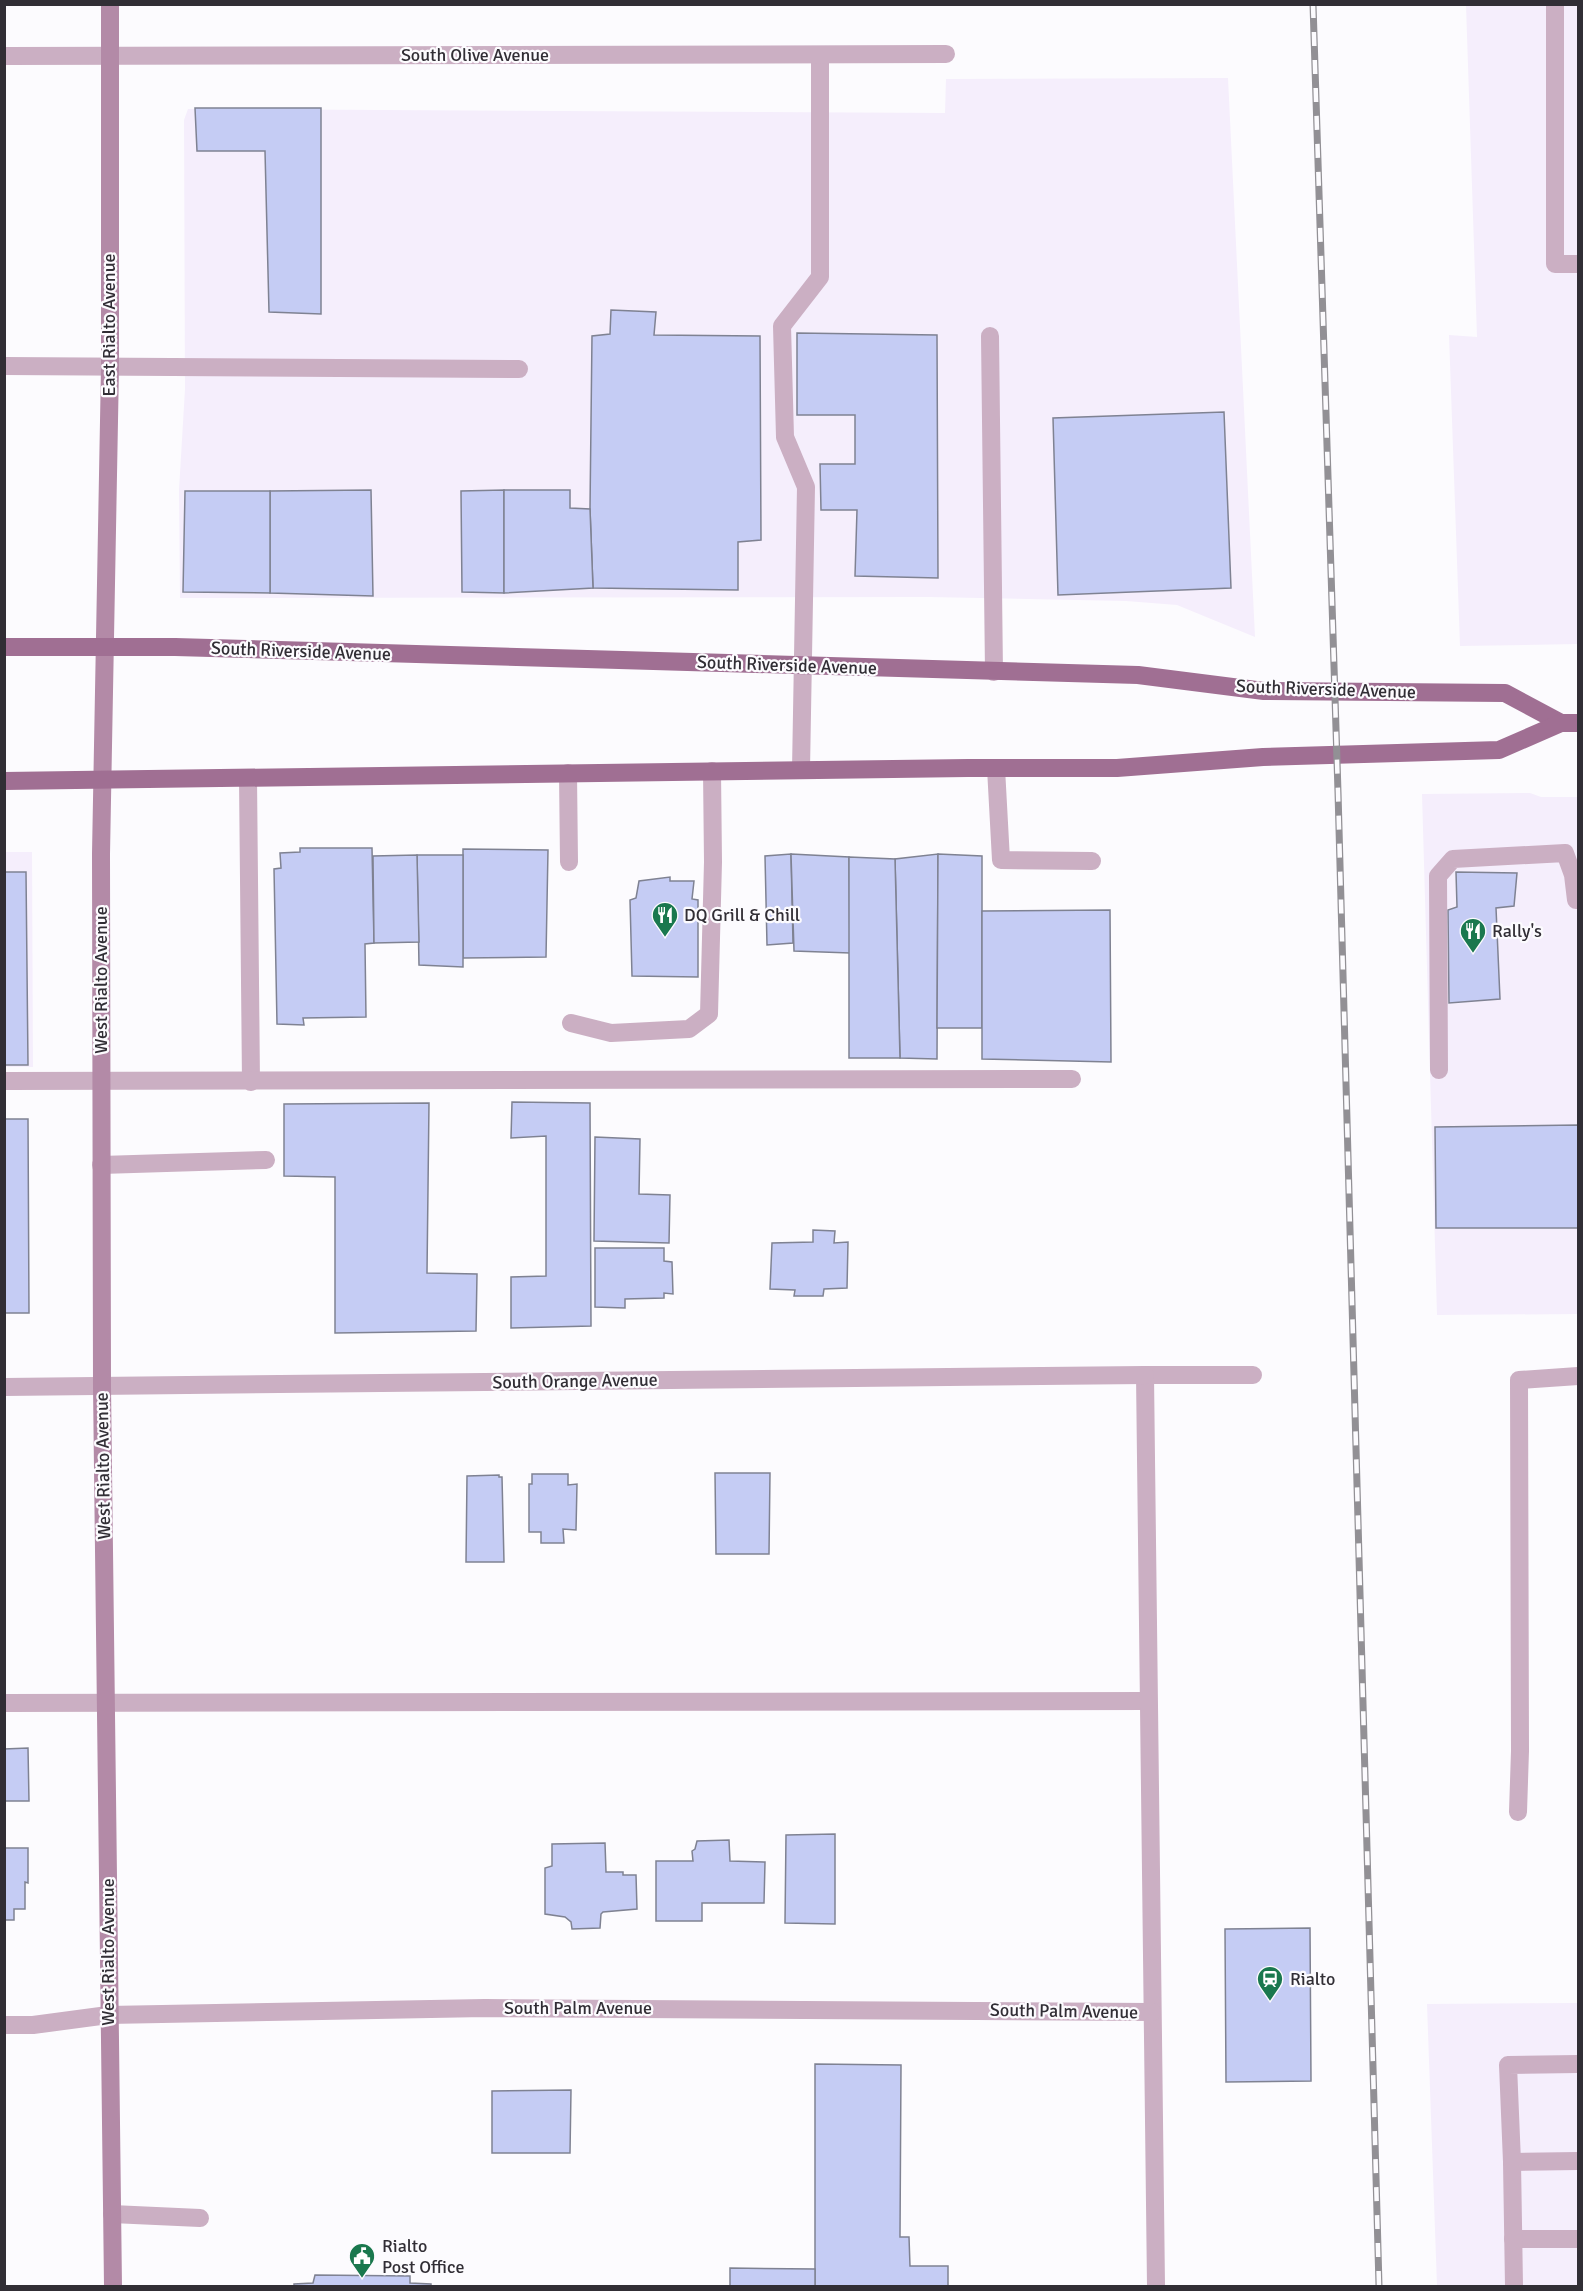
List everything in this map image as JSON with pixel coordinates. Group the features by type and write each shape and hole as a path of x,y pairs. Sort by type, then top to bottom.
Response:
{"main road":[{"name":"South Riverside Avenue","path":"4,647 105,646 1138,675 1264,691 1505,693 1570,723"},
{"name":"South Riverside Avenue","path":"4,781 1117,768 1263,757 1499,750 1570,723"}],"street":[{"name":"East Rialto Avenue","path":"105,646 110,367 110,4"},
{"path":"1555,4 1555,264 1578,264"},
{"name":"South Olive Avenue","path":"4,56 946,54"},
{"path":"801,770 806,487 785,437 782,326 819,277 819,55"},
{"path":"990,336 994,672"},
{"path":"4,366 519,369"},
{"name":"West Rialto Avenue","path":"105,646 101,781 102,1387 112,2286"},
{"path":"996,768 1001,860 1092,861"},
{"path":"571,1023 612,1033 689,1029 709,1014 713,862 712,771"},
{"path":"568,773 569,862"},
{"path":"248,778 251,1082"},
{"path":"1438,1070 1438,876 1453,859 1565,853 1573,875 1577,900"},
{"path":"4,1082 1072,1079"},
{"path":"102,1165 266,1160"},
{"path":"1145,1375 1156,2286"},
{"name":"South Orange Avenue","path":"4,1387 1253,1375"},
{"path":"1518,1812 1520,1751 1519,1380 1578,1376"},
{"path":"4,1703 1148,1701"},
{"name":"South Palm Avenue","path":"4,2025 33,2025 108,2015 196,2012 591,2007 1152,2012"},
{"path":"1514,2286 1508,2065 1578,2064"},
{"path":"1512,2162 1578,2161"},
{"path":"112,2214 200,2218"},
{"path":"1513,2239 1578,2239"}],"shaded area":[{"path":"1466,5 1578,5 1578,644 1460,646 1449,335 1477,337"},
{"path":"1228,78 1255,637 1177,605 1126,601 929,597 180,598 179,490 185,389 184,120 188,109 945,113 946,79"},
{"path":"1530,793 1541,797 1578,797 1578,1314 1437,1315 1422,794"},
{"path":"4,852 32,852 33,1067 5,1067"},
{"path":"1578,2003 1578,2286 1437,2286 1427,2004"}],"building":[{"path":"195,108 321,108 321,314 269,312 265,151 197,151"},
{"path":"611,310 656,312 654,335 760,336 761,540 738,542 738,590 593,588 590,509 592,336 610,334"},
{"path":"797,333 937,335 938,578 855,576 857,510 821,510 820,464 855,464 855,415 797,415"},
{"path":"1224,412 1231,588 1058,595 1053,418"},
{"path":"371,490 373,596 270,593 270,491"},
{"path":"504,490 504,593 462,592 461,491"},
{"path":"504,490 570,490 570,508 590,509 593,588 504,593"},
{"path":"185,491 270,491 270,593 183,592"},
{"path":"300,848 372,848 374,943 365,944 366,1017 303,1018 304,1025 277,1024 274,869 281,868 280,853 300,852"},
{"path":"463,849 548,850 546,957 463,958"},
{"path":"791,854 793,943 767,945 765,856"},
{"path":"791,854 849,857 850,953 794,951"},
{"path":"938,854 937,1059 900,1058 895,859"},
{"path":"938,854 982,856 982,1028 937,1028"},
{"path":"417,855 463,855 463,967 419,965"},
{"path":"417,855 419,942 374,943 373,856"},
{"path":"849,857 895,859 900,1058 849,1058"},
{"path":"4,872 26,872 28,1065 4,1065"},
{"name":"Rally's","path":"1456,872 1517,873 1514,906 1496,908 1500,999 1449,1003 1448,910 1457,907"},
{"name":"DQ Grill & Chill","path":"670,877 670,881 694,881 692,899 698,900 698,977 632,976 630,900 636,898 639,881"},
{"path":"1110,910 1111,1062 982,1059 982,911"},
{"path":"512,1102 590,1103 591,1326 511,1328 511,1277 546,1276 546,1136 511,1138"},
{"path":"429,1103 427,1273 477,1274 476,1331 335,1333 335,1177 284,1176 284,1104"},
{"path":"4,1119 28,1119 29,1313 4,1313"},
{"path":"1578,1125 1578,1228 1436,1228 1435,1127"},
{"path":"595,1137 640,1139 639,1194 670,1195 669,1243 594,1241"},
{"path":"813,1230 835,1231 834,1243 848,1242 847,1288 824,1289 823,1296 794,1296 795,1290 770,1289 772,1243 813,1242"},
{"path":"595,1248 664,1248 664,1261 672,1262 673,1294 664,1293 664,1298 625,1299 625,1308 595,1307"},
{"path":"715,1473 770,1473 769,1554 716,1554"},
{"path":"532,1474 568,1474 568,1485 577,1484 576,1530 563,1529 564,1543 541,1543 541,1532 529,1532 529,1484 532,1484"},
{"path":"499,1475 502,1477 504,1562 466,1562 467,1476"},
{"path":"28,1748 29,1801 4,1801 4,1749"},
{"path":"835,1834 835,1924 785,1923 786,1835"},
{"path":"729,1840 730,1861 765,1862 764,1903 702,1903 702,1921 656,1921 656,1861 693,1861 692,1851 697,1841"},
{"path":"605,1843 606,1872 636,1875 637,1909 603,1912 600,1928 572,1929 571,1922 565,1917 545,1914 545,1868 552,1866 552,1844"},
{"path":"4,1848 28,1848 25,1909 14,1909 14,1920 4,1920"},
{"name":"Rialto","path":"1310,1928 1311,2081 1226,2082 1225,1929"},
{"path":"815,2064 901,2065 900,2237 909,2237 910,2266 948,2266 948,2286 815,2286"},
{"path":"571,2090 570,2153 492,2153 492,2091"},
{"path":"730,2268 815,2269 815,2286 730,2286"},
{"name":"Rialto Post Office","path":"315,2275 410,2276 410,2283 431,2284 431,2286 294,2286 294,2284 313,2283"}],"railway":[{"path":"1313,4 1338,792 1379,2286"}],"place":[{"name":"DQ Grill & Chill","path":"665,938"},
{"name":"Rally's","path":"1473,954"},
{"name":"Rialto","path":"1270,2002"},
{"name":"Rialto Post Office","path":"362,2279"}]}
